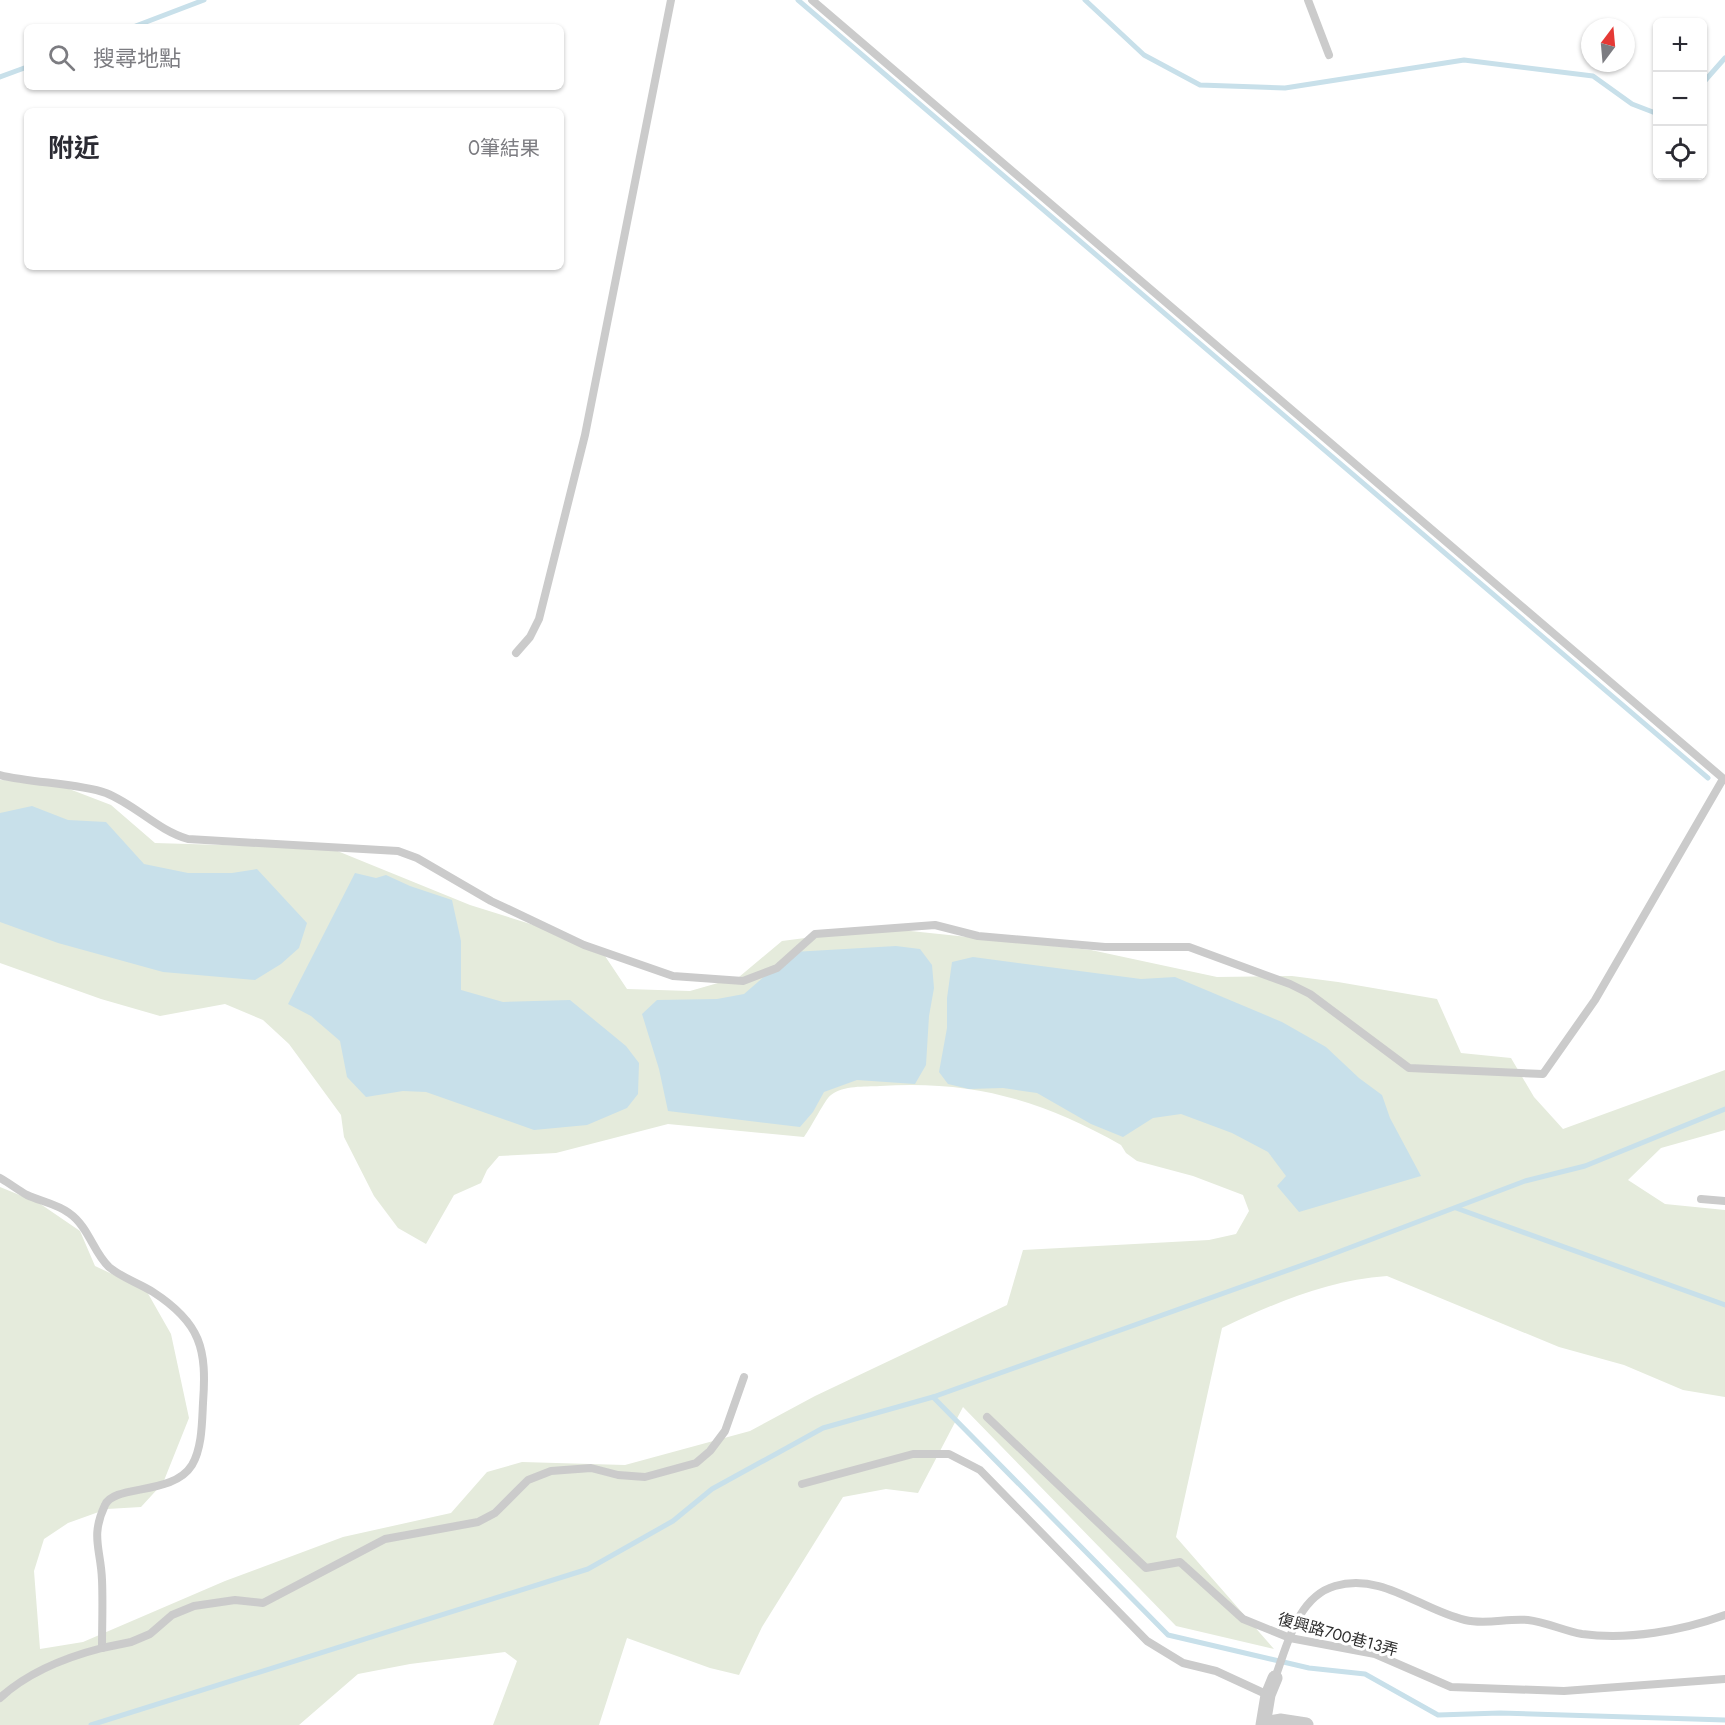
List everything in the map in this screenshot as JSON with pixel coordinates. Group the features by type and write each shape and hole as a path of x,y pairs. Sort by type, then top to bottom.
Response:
{"street":[{"path":"1275,1678 1268,1695 1264,1724 1280,1720 1305,1725"}],"lane":[{"path":"516,653 530,637 539,619 585,435 671,0"},
{"path":"0,775 103,792 124,801 173,835 188,839 399,851 417,858 491,902 584,945 673,976 743,981 777,968 815,934 935,925 978,936 1105,947 1175,946 1198,951 1300,989 1409,1068 1524,1075 1544,1074 1594,1000 1724,779 812,0"},
{"path":"1308,0 1329,55"},
{"path":"0,1178 24,1194 68,1212 90,1234 108,1266 180,1312 198,1338 206,1365 200,1439 192,1465 179,1479 142,1491 113,1495 105,1502 96,1529 96,1549 102,1576 102,1648"},
{"path":"1701,1199 1725,1201"},
{"path":"0,1698 16,1683 82,1653 132,1642 150,1635 171,1615 194,1606 235,1600 263,1603 385,1539 478,1522 495,1513 528,1480 551,1471 591,1468 618,1475 645,1477 696,1463 725,1431 744,1377"},
{"name":"復興路700巷13弄","path":"987,1417 1146,1568 1180,1562 1243,1619 1290,1638 1375,1654 1451,1687 1564,1691 1725,1679"},
{"path":"802,1484 913,1454 949,1454 980,1470 1148,1641 1183,1663 1216,1671 1268,1695"},
{"path":"1275,1678 1290,1638 1310,1600 1334,1586 1392,1589 1438,1611 1465,1620 1486,1623 1529,1620 1578,1633 1600,1636 1659,1632 1696,1626 1725,1615"}],"green space":[{"path":"0,780 51,782 111,805 155,843 330,848 470,905 575,938 605,956 627,989 690,991 739,977 782,941 882,928 1091,950 1217,977 1292,976 1437,999 1461,1053 1511,1058 1534,1097 1563,1129 1725,1070 1725,1130 1661,1148 1628,1180 1665,1204 1725,1210 1725,1397 1683,1390 1624,1365 1559,1347 1387,1276 1365,1278 1302,1294 1222,1328 1176,1537 1274,1649 1176,1626 963,1407 918,1493 886,1489 843,1497 762,1627 739,1675 710,1668 627,1638 599,1725 493,1725 517,1661 505,1652 410,1664 358,1674 299,1725 0,1725 0,1187 39,1203 80,1231 95,1266 146,1290 171,1334 189,1418 163,1483 141,1507 107,1509 68,1523 44,1539 34,1571 40,1649 83,1642 225,1581 343,1537 451,1513 487,1472 522,1462 625,1465 750,1431 815,1396 1007,1305 1023,1250 1209,1240 1236,1234 1249,1211 1243,1195 1193,1176 1137,1161 1126,1153 1121,1145 1092,1129 1034,1105 1005,1096 945,1086 861,1087 848,1088 831,1095 804,1137 668,1124 556,1153 499,1156 487,1170 481,1183 454,1195 426,1244 398,1228 374,1196 344,1137 341,1115 289,1044 263,1020 225,1004 160,1016 101,999 0,963"}],"water":[{"path":"32,806 68,820 106,822 144,864 188,873 232,873 257,869 307,923 299,948 281,964 255,980 163,972 58,943 0,922 0,813"},
{"path":"355,873 376,878 386,875 452,900 461,941 461,990 503,1002 570,1000 626,1046 639,1063 638,1094 627,1108 587,1125 534,1130 426,1092 403,1091 366,1097 347,1077 340,1041 311,1016 288,1004"},
{"path":"896,946 920,949 932,965 934,988 929,1016 926,1065 915,1084 857,1080 824,1092 813,1112 800,1127 668,1111 659,1069 642,1014 657,1000 717,999 744,994 793,952"},
{"path":"973,957 1141,979 1175,977 1282,1022 1326,1047 1359,1078 1382,1095 1390,1118 1421,1176 1299,1212 1277,1186 1286,1176 1268,1152 1232,1133 1181,1114 1153,1118 1123,1137 1091,1124 1037,1093 1003,1088 969,1089 948,1084 939,1072 947,1028 947,998 952,962"}],"waterway":[{"path":"141,24 204,0"},
{"path":"798,0 1708,778"},
{"path":"1085,0 1144,55 1200,85 1285,88 1464,60 1593,76 1632,104 1653,112"},
{"path":"1707,78 1725,58"},
{"path":"0,77 24,68"},
{"path":"933,1397 1325,1257 1525,1181 1585,1166 1725,1109"},
{"path":"1456,1208 1725,1305"},
{"path":"91,1725 588,1569 673,1521 712,1489 823,1428 933,1397 1168,1635 1309,1668 1365,1674 1438,1715 1500,1713 1725,1720"}]}
